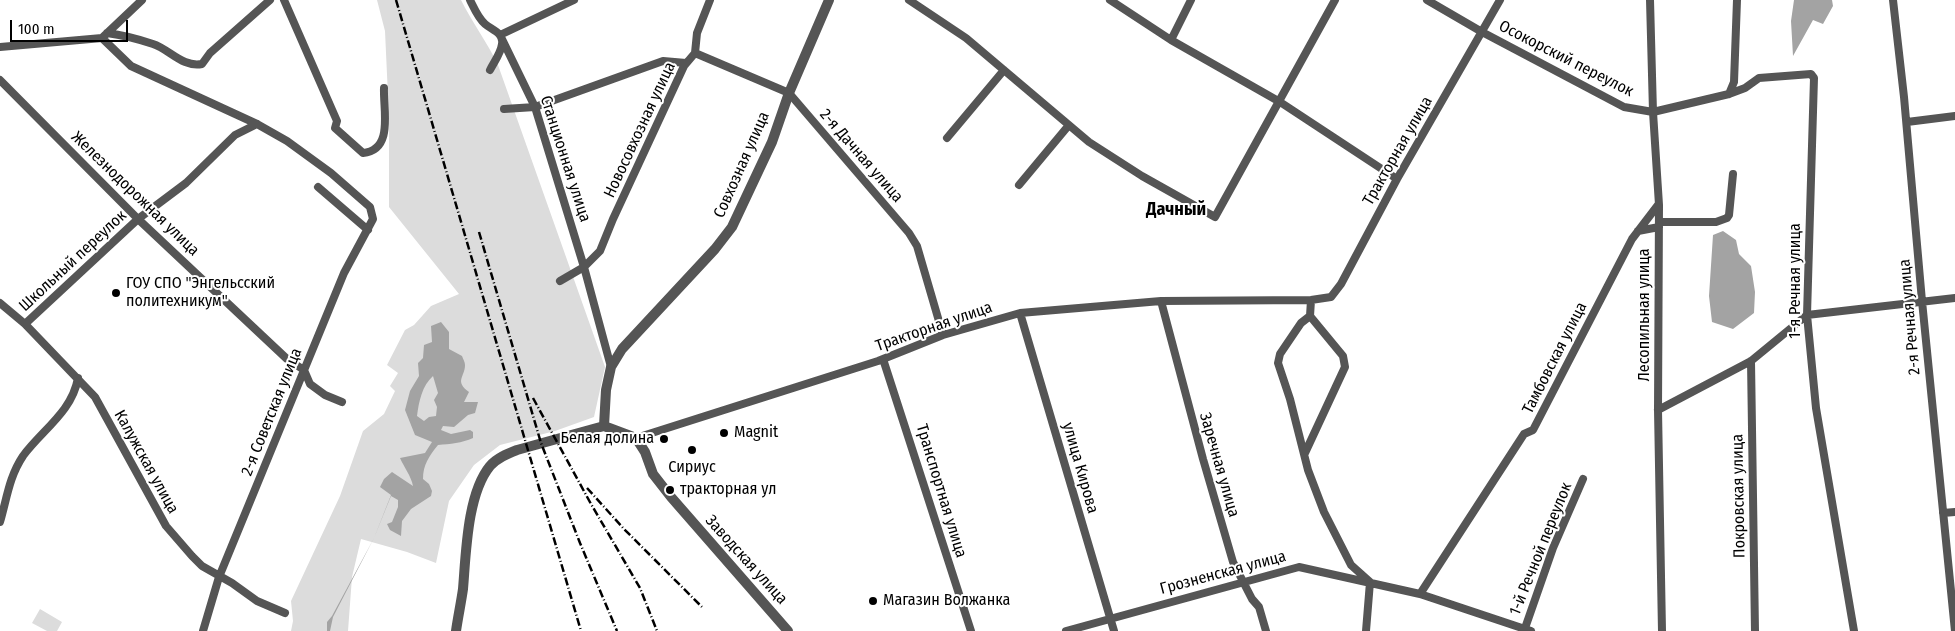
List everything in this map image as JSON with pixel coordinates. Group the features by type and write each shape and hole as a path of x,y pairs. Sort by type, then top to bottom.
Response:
{"street":[{"path":"105,36 142,0"},
{"path":"0,47 105,36 126,36 153,44 190,63 202,64 210,53 270,0"},
{"path":"284,0 338,121 334,128 363,153 381,144 385,136 384,88"},
{"name":"Станционная улица","path":"470,0 485,24 500,35 535,107 584,267 611,367"},
{"path":"490,70 502,47 500,35 574,0"},
{"name":"Совхозная улица","path":"604,426 606,390 611,367 622,348 715,249 732,227 772,142 789,93 829,0"},
{"path":"909,0 966,38 1089,142 1142,176 1215,217 1336,0"},
{"path":"1110,0 1171,40 1280,102 1397,179"},
{"path":"1171,40 1191,0"},
{"name":"Осокорский переулок","path":"1427,0 1482,32 1624,107 1654,112 1729,94"},
{"name":"Тракторная улица","path":"636,438 883,359 943,335 1020,313 1161,301 1311,300 1331,297 1341,284 1397,179 1500,0"},
{"name":"Лесопильная улица","path":"1650,0 1659,205 1658,410 1662,631"},
{"path":"1729,94 1734,82 1737,0"},
{"name":"2-я Речная улица","path":"1894,0 1955,631"},
{"name":"Новосовхозная улица","path":"584,267 600,250 686,63 695,53 697,33 708,1"},
{"path":"105,36 131,66 257,124"},
{"name":"2-я Дачная улица","path":"695,53 789,93 909,233 917,246 943,335"},
{"path":"504,109 535,107 663,61 686,63"},
{"path":"947,138 1004,70"},
{"name":"1-я Речная улица","path":"1729,94 1745,88 1759,78 1811,74 1814,78 1807,315 1816,408 1854,631"},
{"name":"Железнодорожная улица","path":"0,80 138,219 287,359 304,370 310,384 325,395 342,402"},
{"path":"1907,122 1955,116"},
{"name":"2-я Советская улица","path":"203,631 218,577 344,273 374,219 370,207 331,173 295,146 257,124"},
{"name":"Школьный переулок","path":"25,324 138,219 186,183 235,135 257,124"},
{"path":"1019,185 1069,125"},
{"path":"1638,231 1659,225 1716,222 1727,218 1729,215 1733,174"},
{"path":"318,187 368,230"},
{"name":"Тамбовская улица","path":"1420,594 1524,434 1533,430 1632,239 1659,205"},
{"path":"560,281 584,267"},
{"path":"1658,410 1751,361 1807,315 1955,298"},
{"path":"1304,453 1345,367 1344,356 1310,316 1311,300"},
{"name":"Заречная улица","path":"1161,301 1233,562 1259,607 1266,631"},
{"name":"Калужская улица","path":"0,302 25,324 95,397 166,526 202,566 257,602 286,613"},
{"name":"улица Кирова","path":"1020,313 1114,631"},
{"path":"1310,316 1301,323 1280,354 1278,363 1308,470 1324,512 1351,565 1370,582 1366,631"},
{"name":"Транспортная улица","path":"883,359 971,631"},
{"name":"Покровская улица","path":"1751,361 1754,631"},
{"path":"0,522 10,479 24,456 66,408 76,392 78,378"},
{"path":"456,631 468,534 474,504 481,481 491,465 504,455 517,450 604,426 618,429 636,438"},
{"name":"Заводская улица","path":"636,438 645,452 653,474 671,497 788,631"},
{"name":"1-й Речной переулок","path":"1526,630 1553,548 1583,479"},
{"path":"1943,513 1955,512"},
{"name":"Грозненская улица","path":"1066,631 1300,567 1420,594 1526,630"}],"shaded area":[{"path":"377,0 461,0 498,65 605,367 594,417 555,431 500,445 474,465 449,501 436,563 407,552 361,539 352,577 348,631 291,631 293,621 291,601 340,496 363,431 384,414 395,391 390,386 398,373 387,365 405,330 414,325 431,306 459,294 389,207 389,118 385,31"},
{"path":"1794,0 1832,0 1833,6 1823,24 1813,20 1793,56 1791,21"},
{"path":"1723,231 1736,240 1739,254 1751,266 1755,292 1754,313 1733,329 1712,322 1709,296 1713,235"},
{"path":"441,322 449,332 449,349 462,356 465,363 461,382 469,392 464,402 478,402 475,413 468,415 454,427 443,426 441,430 451,434 470,430 473,432 473,438 451,444 438,445 432,453 425,465 423,474 423,479 429,484 432,491 431,496 411,509 402,521 401,536 390,530 387,524 392,522 398,507 398,500 391,496 374,538 391,495 380,487 384,479 392,472 413,486 400,458 425,453 432,442 415,435 405,410 410,391 419,376 418,363 423,358 424,345 432,342 431,326","holes":["433,376 438,393 434,400 437,407 436,416 429,417 424,421 417,416 419,405 424,389"]},
{"path":"374,538 333,617 330,631 327,631 327,622"},
{"path":"40,609 62,622 57,631 47,631 32,623"}],"railway":[{"path":"396,0 581,631"},
{"path":"479,232 541,443 617,631"},
{"path":"533,398 640,588 657,631"},
{"path":"587,488 624,529 702,607"}],"place":[{"name":"ГОУ СПО \"Энгельсский политехникум\"","path":"116,293"},
{"name":"Magnit","path":"724,433"},
{"name":"Белая долина","path":"664,439"},
{"name":"Сириус","path":"692,450"},
{"name":"тракторная ул","path":"670,490"},
{"name":"Магазин Волжанка","path":"873,601"}],"district":[{"name":"Дачный","path":"1176,210"}]}
